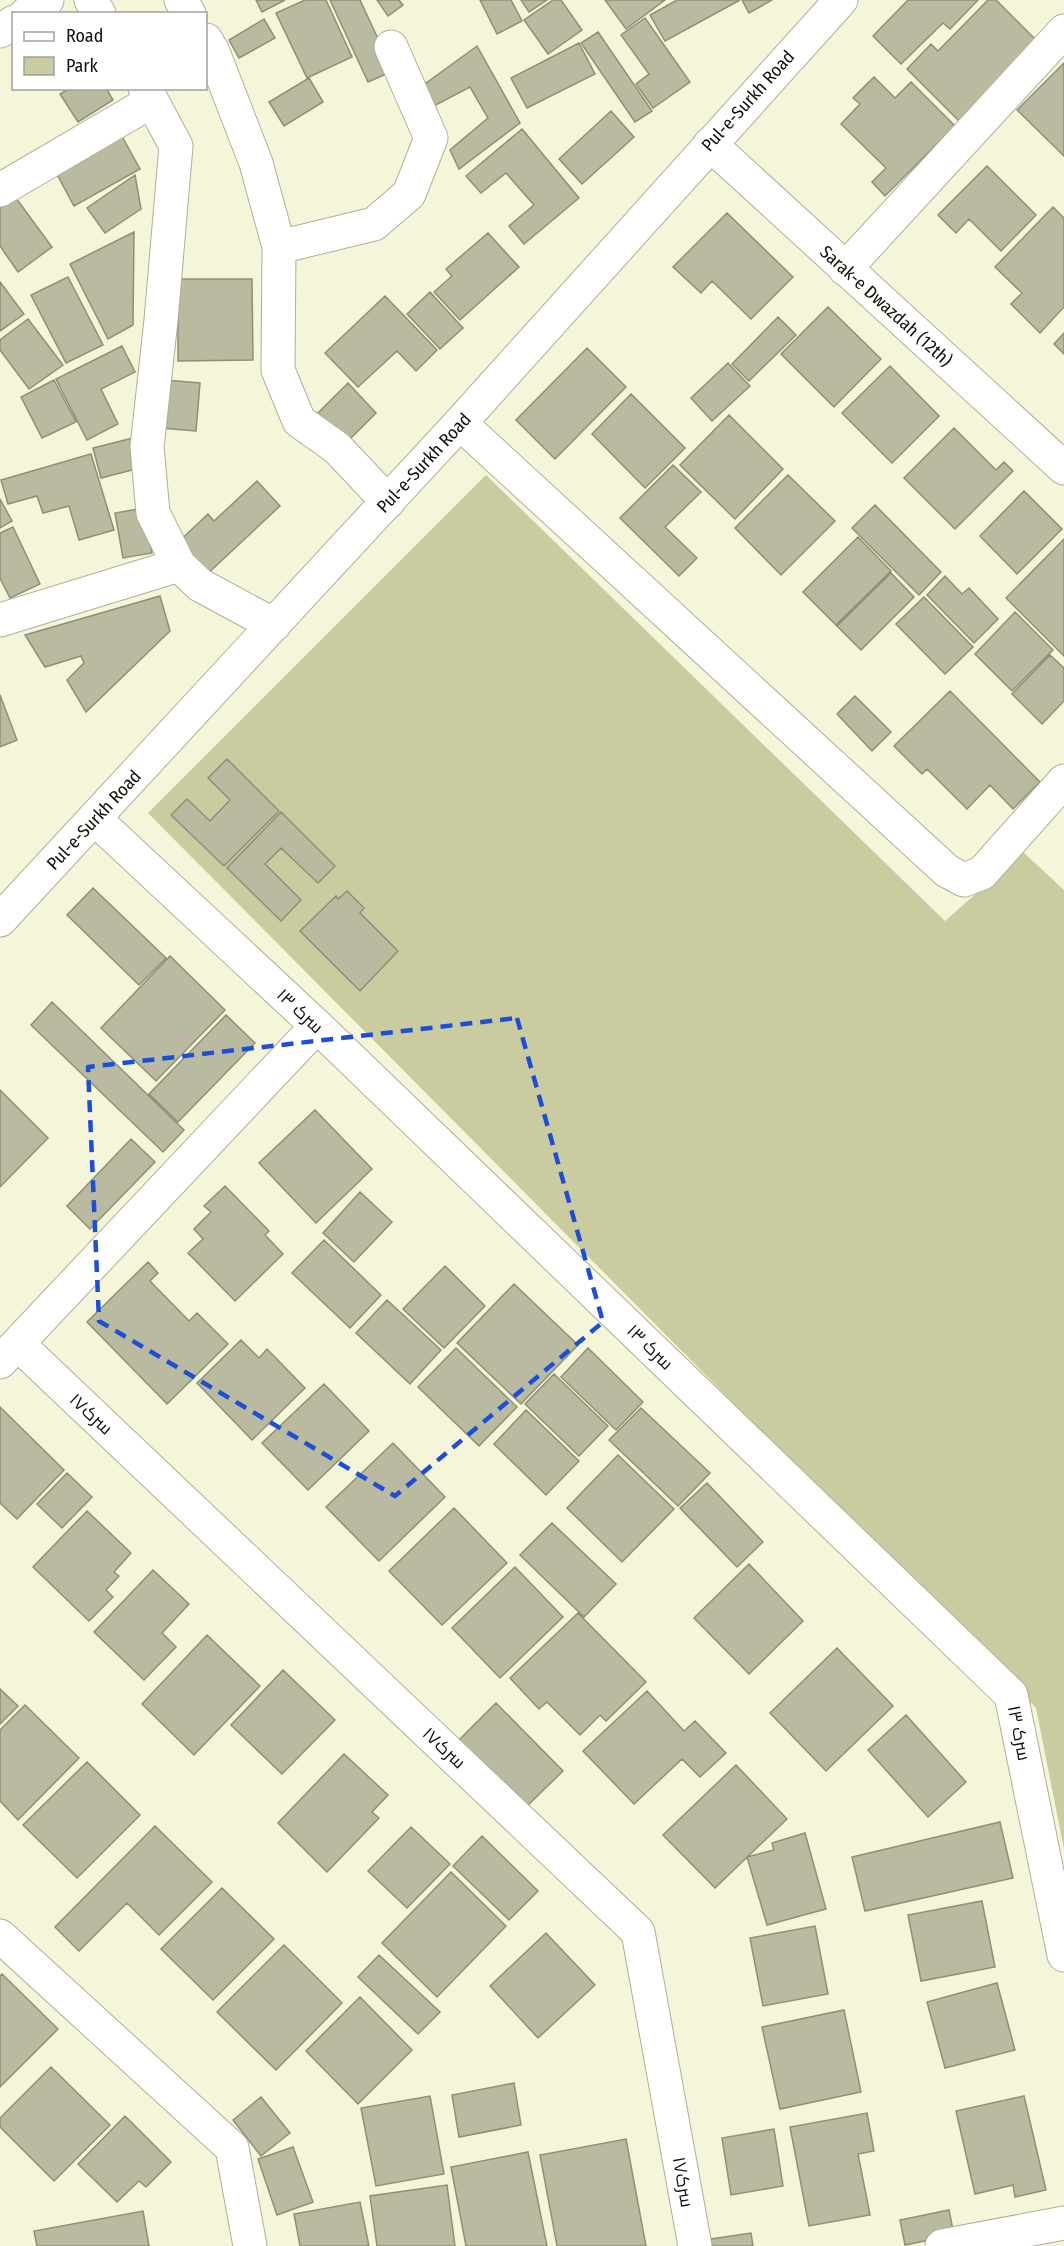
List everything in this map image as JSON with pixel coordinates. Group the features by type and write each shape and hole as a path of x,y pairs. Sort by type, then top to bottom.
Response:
{"street":[{"path":"29,12 47,0"},
{"name":"Pul-e-Surkh Road","path":"0,920 388,502 839,0"},
{"path":"845,269 1064,31"},
{"path":"207,42 255,163 279,247 278,370 299,421 338,448 388,502"},
{"path":"279,247 374,224 409,194 431,138 391,48"},
{"path":"0,190 149,94 176,146 147,447 153,513 179,565 200,585 274,625"},
{"name":"Sarak-e Dwazdah (12th)","path":"710,144 1064,468"},
{"path":"460,423 947,871 964,880 981,873 1064,780"},
{"path":"0,620 179,565"},
{"name":"سرک ۱۳","path":"95,819 317,1026 1011,1695 1064,1955"},
{"path":"9,1353 317,1026"},
{"name":"سرک۱۷","path":"9,1353 638,1932 695,2246"},
{"path":"0,1936 232,2148 250,2246"},
{"path":"942,2246 1064,2223"}],"highlighted area":[{"path":"517,1018 603,1322 395,1496 99,1321 88,1067"}],"green space":[{"path":"486,475 945,921 1023,852 1064,890 1064,1849 1036,1708 148,813"}],"building":[{"path":"256,0 285,0 262,12"},
{"path":"305,0 326,0 352,57 307,78 276,13"},
{"path":"330,0 360,0 393,71 368,82"},
{"path":"377,0 399,0 403,5 388,16"},
{"path":"480,0 511,0 522,21 497,34"},
{"path":"521,0 547,0 529,12"},
{"path":"553,0 561,0 582,30 548,54 524,20"},
{"path":"605,0 665,0 626,29"},
{"path":"677,0 740,0 665,41 650,15"},
{"path":"742,0 772,0 749,13"},
{"path":"908,0 978,0 950,29 943,23 901,64 873,36"},
{"path":"988,0 996,0 1039,43 961,123 907,69 931,44 938,51"},
{"path":"645,18 690,82 653,108 636,84 649,74 621,35"},
{"path":"264,19 275,38 239,58 229,40"},
{"path":"598,32 652,111 635,122 581,43"},
{"path":"579,43 595,74 527,108 511,78"},
{"path":"477,46 520,123 459,169 450,150 488,118 470,87 428,109 418,89"},
{"path":"1064,63 1064,156 1017,110"},
{"path":"874,77 895,98 911,82 955,126 885,196 872,182 886,168 841,124 860,104 853,98"},
{"path":"309,78 323,102 284,126 269,102"},
{"path":"67,90 107,90 113,100 78,122 60,94"},
{"path":"611,111 634,137 582,184 559,159"},
{"path":"522,129 579,198 524,244 509,226 534,205 506,173 481,193 466,176"},
{"path":"119,131 140,169 74,206 53,167"},
{"path":"987,166 1036,215 1001,251 969,219 956,233 938,215"},
{"path":"135,175 141,209 105,233 87,208"},
{"path":"13,194 52,247 18,272 0,246 0,204"},
{"path":"1053,207 1064,218 1064,307 1040,333 1011,304 1022,293 995,267"},
{"path":"727,213 793,277 751,319 712,281 701,293 673,267"},
{"path":"134,232 133,325 108,339 70,264"},
{"path":"488,233 519,267 460,320 434,292 452,276 446,269"},
{"path":"68,277 103,345 66,363 31,295"},
{"path":"178,279 252,279 253,360 178,361"},
{"path":"0,282 24,314 0,331"},
{"path":"430,292 463,328 440,349 407,314"},
{"path":"385,296 437,350 416,371 397,351 358,387 325,353"},
{"path":"828,307 881,359 834,407 781,354"},
{"path":"778,317 796,335 749,381 732,364"},
{"path":"28,319 63,365 29,389 0,350 0,340"},
{"path":"1064,333 1064,354 1054,344"},
{"path":"122,346 135,372 101,389 118,424 87,440 56,379"},
{"path":"587,348 626,387 555,459 516,420"},
{"path":"728,363 750,386 712,421 691,398"},
{"path":"890,366 939,416 892,463 842,413"},
{"path":"54,380 76,422 42,438 21,397"},
{"path":"165,380 200,383 196,431 161,428"},
{"path":"348,383 376,413 341,448 313,418"},
{"path":"631,394 685,448 645,488 592,434"},
{"path":"729,415 783,469 735,519 680,465"},
{"path":"954,428 996,470 1004,462 1013,471 955,529 904,478"},
{"path":"133,438 140,468 101,478 93,448"},
{"path":"91,454 114,530 79,540 69,506 43,513 37,496 8,504 1,480"},
{"path":"673,465 701,492 665,527 697,558 679,576 620,518"},
{"path":"788,475 835,521 781,575 735,528"},
{"path":"257,481 280,506 203,578 173,547 208,514 214,521"},
{"path":"1024,491 1062,529 1017,574 980,536"},
{"path":"0,499 12,521 0,528"},
{"path":"875,505 941,572 919,595 852,528"},
{"path":"144,508 152,553 123,558 115,513"},
{"path":"13,527 40,584 10,598 0,578 0,533"},
{"path":"858,537 891,571 836,625 803,592"},
{"path":"1064,539 1064,656 1006,598"},
{"path":"891,573 914,597 861,650 837,626"},
{"path":"945,576 962,594 969,588 998,619 974,643 927,595"},
{"path":"160,596 170,631 86,712 67,680 84,663 81,656 45,667 25,635"},
{"path":"924,597 973,647 945,674 896,624"},
{"path":"1015,612 1053,650 1012,691 975,654"},
{"path":"1050,655 1064,668 1064,701 1042,724 1012,694"},
{"path":"950,691 1040,782 1013,809 990,785 967,809 927,769 922,774 894,746"},
{"path":"0,695 17,740 0,747"},
{"path":"855,696 891,732 872,751 837,714"},
{"path":"227,759 279,811 224,866 171,815 187,799 210,821 230,800 208,778"},
{"path":"281,812 335,866 318,883 281,848 265,864 301,900 281,921 227,868"},
{"path":"93,888 166,958 139,985 67,915"},
{"path":"347,891 364,908 360,913 398,951 360,991 300,931 336,896 338,899"},
{"path":"170,956 225,1010 156,1081 101,1028"},
{"path":"52,1002 184,1130 163,1152 31,1025"},
{"path":"226,1015 255,1043 178,1122 149,1094"},
{"path":"0,1090 48,1138 0,1187"},
{"path":"315,1110 372,1169 316,1223 259,1163"},
{"path":"131,1139 155,1162 90,1229 67,1206"},
{"path":"225,1186 269,1231 265,1235 283,1254 235,1301 188,1253 203,1239 194,1229 211,1212 204,1206"},
{"path":"360,1192 392,1222 354,1262 323,1233"},
{"path":"324,1240 381,1295 350,1328 292,1273"},
{"path":"148,1262 158,1273 150,1281 189,1321 197,1313 228,1344 167,1404 87,1322"},
{"path":"445,1266 485,1306 444,1348 403,1309"},
{"path":"514,1284 578,1345 521,1404 457,1343"},
{"path":"387,1300 441,1350 410,1384 356,1333"},
{"path":"241,1340 259,1358 267,1349 305,1388 252,1440 197,1383"},
{"path":"456,1348 517,1407 479,1446 418,1387"},
{"path":"588,1348 643,1402 616,1430 561,1377"},
{"path":"554,1374 608,1426 579,1456 525,1404"},
{"path":"324,1384 369,1431 308,1490 262,1443"},
{"path":"0,1407 64,1470 17,1519 0,1503"},
{"path":"641,1408 710,1473 678,1506 609,1440"},
{"path":"526,1410 579,1461 546,1495 494,1444"},
{"path":"393,1443 445,1497 379,1561 326,1507"},
{"path":"618,1455 674,1509 622,1562 567,1508"},
{"path":"67,1473 92,1497 62,1528 37,1504"},
{"path":"707,1483 763,1542 737,1567 680,1508"},
{"path":"454,1508 507,1563 442,1625 389,1571"},
{"path":"87,1511 131,1553 114,1572 119,1576 106,1590 113,1597 89,1621 33,1567"},
{"path":"552,1523 616,1584 584,1617 520,1555"},
{"path":"749,1564 803,1621 749,1674 694,1618"},
{"path":"515,1567 563,1617 500,1678 452,1628"},
{"path":"153,1570 189,1604 162,1633 176,1647 144,1680 94,1632"},
{"path":"578,1613 646,1682 606,1721 600,1715 580,1735 547,1702 539,1709 510,1678"},
{"path":"207,1635 260,1686 194,1755 142,1704"},
{"path":"837,1648 893,1706 826,1771 770,1713"},
{"path":"283,1670 335,1720 282,1774 231,1725"},
{"path":"0,1689 18,1706 0,1724"},
{"path":"647,1691 684,1731 695,1721 726,1753 700,1777 682,1759 634,1804 583,1751"},
{"path":"496,1703 563,1771 524,1809 458,1741"},
{"path":"25,1705 79,1758 18,1820 0,1801 0,1730"},
{"path":"906,1715 966,1782 928,1817 868,1750"},
{"path":"344,1754 388,1795 372,1812 379,1818 327,1872 278,1823"},
{"path":"87,1762 140,1815 77,1878 23,1825"},
{"path":"736,1765 787,1819 715,1888 663,1835"},
{"path":"1000,1822 1013,1878 865,1911 852,1857"},
{"path":"155,1826 212,1882 159,1935 127,1903 79,1951 55,1927"},
{"path":"411,1827 450,1864 407,1908 368,1871"},
{"path":"805,1833 826,1909 767,1925 747,1857 774,1850 772,1843"},
{"path":"482,1836 538,1891 509,1920 453,1866"},
{"path":"451,1872 506,1926 437,1997 382,1943"},
{"path":"222,1888 274,1939 213,2000 161,1949"},
{"path":"982,1901 995,1967 921,1981 908,1915"},
{"path":"815,1926 828,1994 763,2006 750,1938"},
{"path":"546,1933 595,1985 538,2038 490,1986"},
{"path":"284,1945 342,2003 276,2070 217,2012"},
{"path":"379,1955 440,2012 418,2034 358,1977"},
{"path":"2,1974 58,2029 0,2087 0,1976"},
{"path":"997,1983 1015,2050 945,2068 927,2002"},
{"path":"360,1997 412,2050 358,2104 306,2051"},
{"path":"844,2010 861,2092 780,2109 762,2027"},
{"path":"51,2067 110,2125 54,2181 0,2127 0,2118"},
{"path":"514,2083 521,2125 459,2137 452,2095"},
{"path":"430,2096 444,2174 376,2186 361,2108"},
{"path":"1024,2096 1046,2190 1015,2197 1013,2185 975,2194 956,2111"},
{"path":"261,2097 290,2133 261,2156 233,2120"},
{"path":"867,2113 874,2151 858,2154 870,2215 809,2226 790,2127"},
{"path":"125,2116 171,2162 146,2187 139,2181 117,2202 78,2164"},
{"path":"774,2129 783,2186 731,2195 722,2138"},
{"path":"626,2139 646,2246 557,2246 540,2155"},
{"path":"293,2147 313,2202 277,2215 258,2159"},
{"path":"528,2152 547,2246 466,2246 451,2167"},
{"path":"447,2185 455,2246 377,2246 370,2196"},
{"path":"360,2202 369,2246 300,2246 294,2214"},
{"path":"949,2210 954,2235 905,2245 900,2220"},
{"path":"143,2211 149,2246 37,2246 34,2231"},
{"path":"751,2233 753,2246 712,2246 711,2239"}]}
